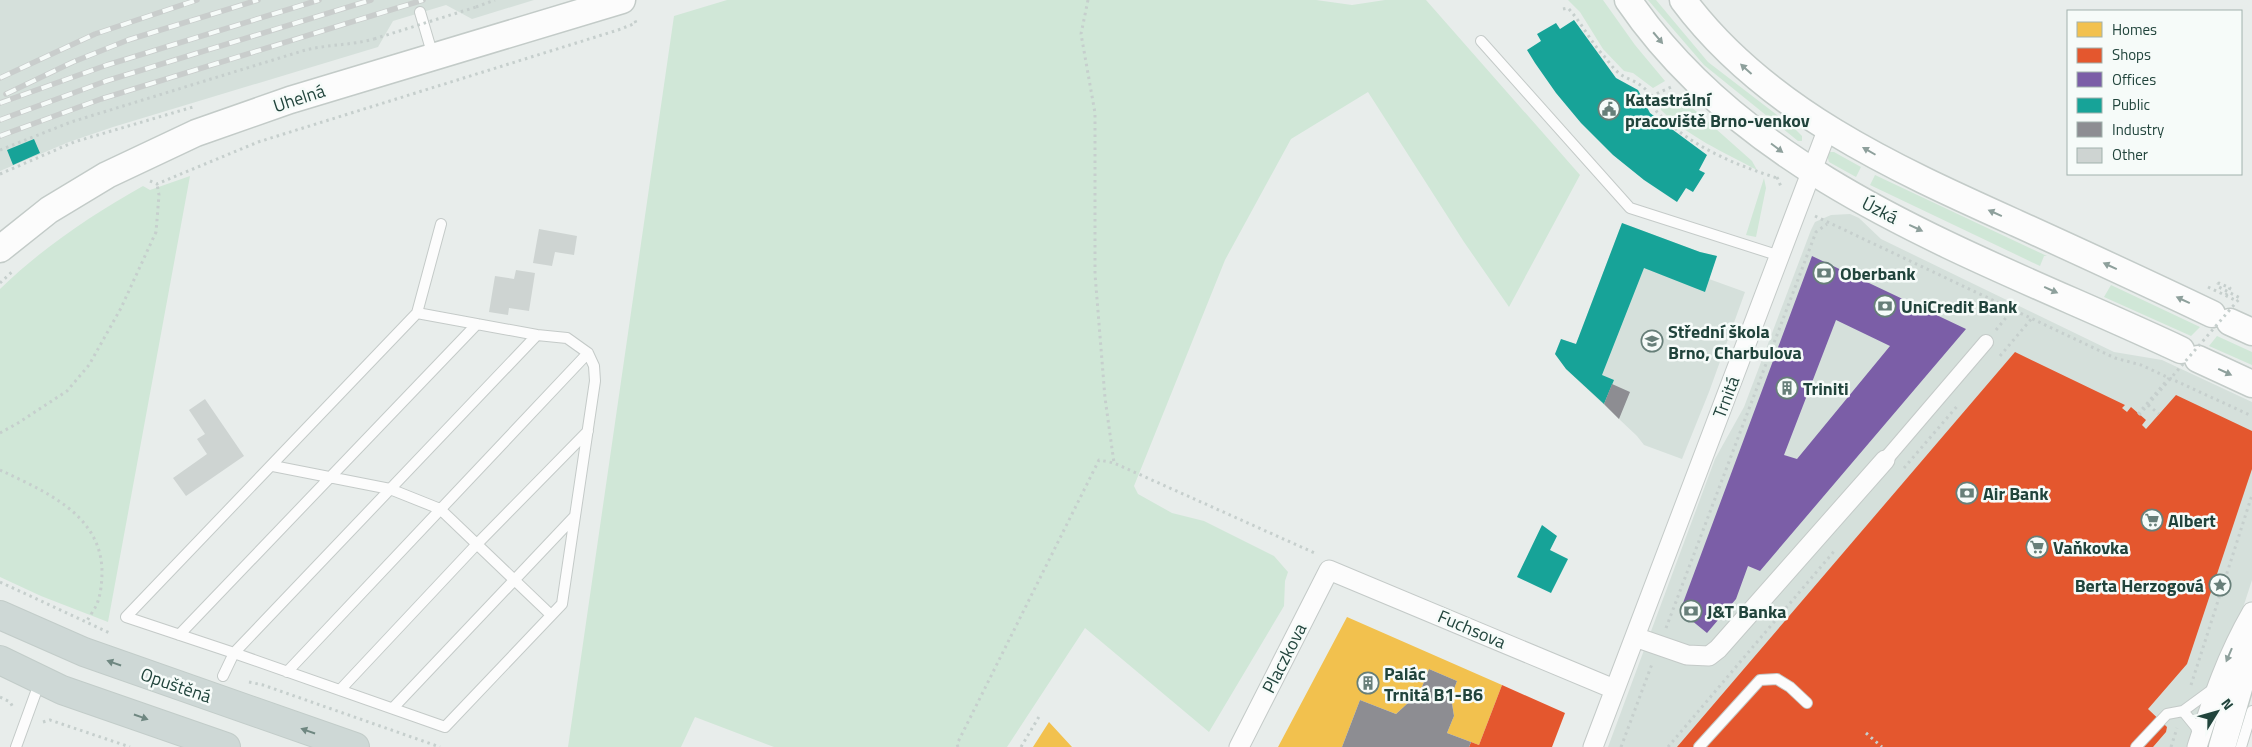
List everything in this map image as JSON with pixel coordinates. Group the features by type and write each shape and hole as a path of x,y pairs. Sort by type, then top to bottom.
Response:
{"main road":[{"name":"Úzká","path":"1628,0 1670,53 1700,83 1764,138 1812,172 1855,198 1908,224 2252,384"},
{"path":"1682,0 1708,32 1756,78 1798,109 1828,128 1910,174 2231,313"},
{"name":"Uhelná","path":"0,249 49,210 107,175 196,133 290,100 434,57 628,8"},
{"name":"Opuštěná","path":"0,615 84,652 354,747"},
{"path":"2206,744 2252,643"},
{"path":"0,660 41,680 226,747"}],"street":[{"name":"Trnitá","path":"1593,747 1828,128"},
{"path":"1635,638 1687,655 1708,656 1718,649 1885,460 1986,342"},
{"name":"Fuchsova","path":"1324,562 1614,689"},
{"name":"Placzkova","path":"1239,747 1324,562"},
{"path":"2206,744 2216,686 2233,644 2252,612"}],"lane":[{"path":"420,12 434,57"},
{"path":"1482,41 1630,208 1780,256"},
{"path":"417,313 537,335 567,338 588,353 594,366 595,380 562,604 445,726 126,617 273,466 417,313 441,224"},
{"path":"179,635 330,475 477,324"},
{"path":"223,676 234,653 537,335"},
{"path":"286,672 588,353"},
{"path":"340,690 477,544 588,431"},
{"path":"273,466 330,475 390,489 440,509 551,615"},
{"path":"393,708 575,516"},
{"path":"1699,747 1760,680 1777,679 1790,687 1807,703"},
{"path":"16,747 41,680"},
{"path":"2136,747 2167,714 2183,711 2216,686"},
{"path":"2183,711 2196,727 2206,744"},
{"path":"2242,747 2252,711"}],"path":[{"path":"0,150 80,119 299,52 320,46 354,45 495,0"},
{"path":"1088,0 1081,34 1094,113 1095,274 1105,398 1114,463"},
{"path":"157,184 258,142 618,30 636,23 628,8"},
{"path":"1563,9 1568,8 1577,17 1600,51 1620,74 1644,87 1651,96 1655,110 1679,132 1709,151 1778,179"},
{"path":"1645,99 1676,84"},
{"path":"1740,171 1742,166"},
{"path":"1769,170 1778,179 1783,192"},
{"path":"0,433 18,424 67,391 89,365 121,308 156,232 159,195 157,184 150,180 141,182"},
{"path":"1815,216 1827,224 1840,227 2115,358 2141,366 2252,416"},
{"path":"1621,747 1816,232 1827,224"},
{"path":"0,283 20,265"},
{"path":"2169,378 2139,415 2231,313 2240,298 2217,286 2218,283 2230,288 2231,313"},
{"path":"2208,287 2231,313"},
{"path":"1986,342 2013,309"},
{"path":"2148,405 2159,414"},
{"path":"958,747 957,744 1099,460 1114,463 1324,562"},
{"path":"0,470 60,502 89,528 97,544 101,560 102,581 98,601 87,621"},
{"path":"2190,690 2252,495"},
{"path":"1021,747 1040,715"},
{"path":"41,724 45,720 50,720 130,747"},
{"path":"1691,720 1696,724"},
{"path":"2171,747 2178,725"},
{"path":"1866,733 1882,747"}],"shaded area":[{"path":"0,0 534,0 472,19 446,5 393,21 378,47 113,127 69,142 0,171"},
{"path":"1850,214 1859,218 1881,239 2114,352 2162,360 2252,402 2252,580 2198,747 1608,747 1715,459 1744,407 1811,230 1815,222 1831,215"},
{"name":"Střední škola Brno, Charbulova","path":"1622,223 1700,252 1717,256 1709,279 1745,292 1709,392 1682,459 1644,445 1637,436 1566,369 1555,354 1561,339 1576,344"}],"green space":[{"path":"727,0 1316,0 1352,5 1385,0 1426,0 1580,175 1509,307 1464,242 1368,92 1291,139 1225,260 1134,486 1138,494 1172,513 1204,521 1274,556 1288,572 1285,581 1284,606 1209,732 1085,628 1007,747 774,747 695,717 681,747 568,747 674,16"},
{"path":"1568,0 1603,0 1635,45 1665,81 1653,88 1633,73 1624,71 1603,49 1580,12"},
{"path":"1648,0 1656,0 1708,62 1794,128 1802,136 1802,141 1798,141 1704,65"},
{"path":"1672,94 1680,97 1752,161 1757,170 1695,136 1672,120 1661,110 1661,102"},
{"path":"1830,152 1834,152 1861,167 1856,177 1829,162 1827,155"},
{"path":"1875,175 2047,256 2044,256 2040,266 1870,185"},
{"path":"190,176 108,622 41,596 0,577 0,289 51,246 87,220 124,197 143,186 150,190"},
{"path":"1764,178 1766,188 1756,237 1746,235"},
{"path":"2111,285 2200,327 2191,336 2104,297"},
{"path":"2217,336 2252,352 2252,365 2209,346"}],"building: Homes":[{"name":"Palác Trnitá B1-B6","path":"1347,617 1502,685 1479,745 1447,733 1454,716 1451,697 1457,681 1429,669 1420,692 1396,714 1360,700 1342,747 1278,747"},
{"path":"1049,722 1072,747 1033,747"}],"building: Shops":[{"name":"Vaňkovka","path":"2015,352 2125,405 2122,408 2127,412 2131,407 2146,420 2142,425 2146,429 2176,395 2252,431 2252,469 2187,664 2148,709 2167,727 2166,732 2153,747 1677,747"},
{"path":"1502,685 1565,713 1552,747 1469,747 1471,742 1479,745"}],"building: Offices":[{"path":"1812,256 1966,329 1760,571 1748,566 1736,599 1707,633 1680,611","holes":["1836,320 1890,346 1797,459 1784,455"]}],"building: Public":[{"name":"Katastrální pracoviště Brno-venkov","path":"1574,20 1616,78 1638,90 1650,113 1707,155 1699,170 1705,173 1693,192 1686,188 1677,202 1644,180 1613,155 1581,123 1556,93 1535,63 1527,50 1541,41 1537,34 1556,23 1560,29"},
{"path":"34,139 40,153 13,165 7,150"},
{"path":"1622,223 1700,252 1717,256 1705,292 1644,268 1602,375 1614,380 1604,404 1566,369 1555,354 1561,339 1576,344"},
{"path":"1542,525 1557,536 1550,550 1568,559 1551,593 1517,577"}],"building: Industry":[{"path":"1612,384 1630,392 1619,419 1604,404"},
{"path":"1429,669 1457,681 1451,697 1454,716 1447,733 1471,742 1469,747 1342,747 1360,700 1396,714 1420,692"}],"building: Other":[{"path":"539,229 577,236 574,255 555,252 552,266 533,263"},
{"path":"516,270 535,273 529,311 509,308 508,315 489,312 495,276 514,279"},
{"path":"205,399 244,456 186,496 173,478 207,454 197,439 205,434 189,410"}],"railway":[{"path":"0,78 95,34 197,0"},
{"path":"6,94 73,62 128,40 258,0"},
{"path":"0,103 107,65 319,0"},
{"path":"0,120 106,81 371,0"},
{"path":"0,136 101,99 423,0"}],"place":[{"name":"Katastrální pracoviště Brno-venkov","path":"1609,109"},
{"name":"Oberbank","path":"1824,273"},
{"name":"UniCredit Bank","path":"1885,306"},
{"name":"Střední škola Brno, Charbulova","path":"1652,341"},
{"name":"Triniti","path":"1787,388"},
{"name":"Air Bank","path":"1967,493"},
{"name":"Albert","path":"2152,520"},
{"name":"Vaňkovka","path":"2037,547"},
{"name":"Berta Herzogová","path":"2220,585"},
{"name":"J&T Banka","path":"1691,611"},
{"name":"Palác Trnitá B1-B6","path":"1368,683"}]}
